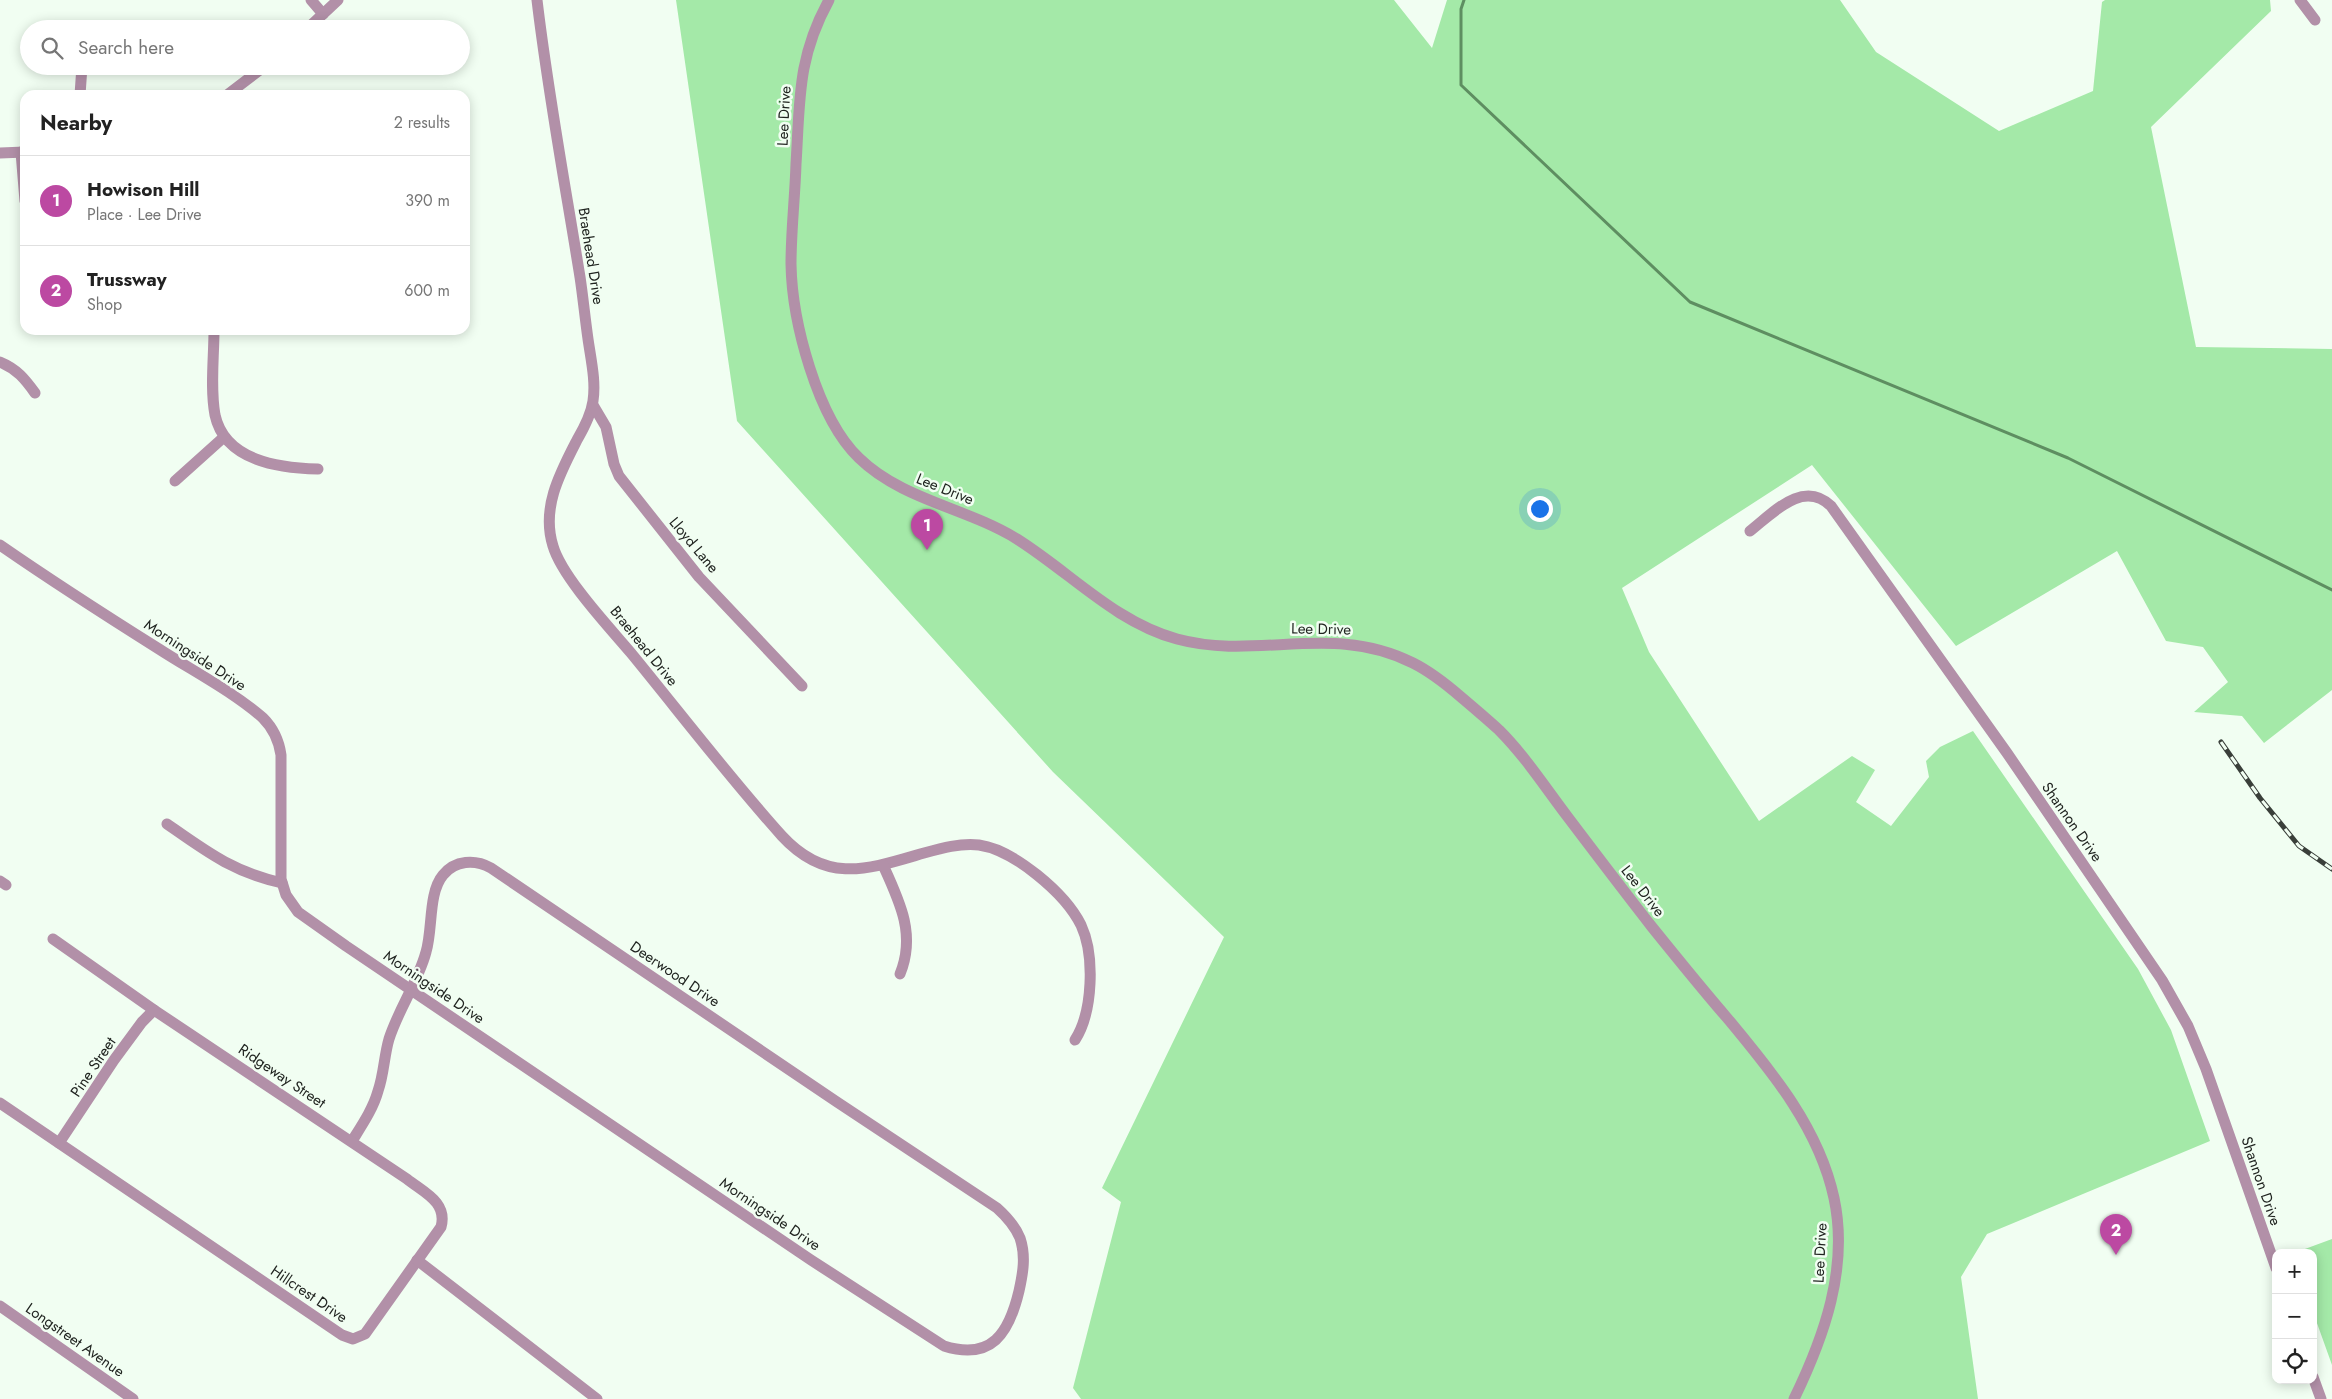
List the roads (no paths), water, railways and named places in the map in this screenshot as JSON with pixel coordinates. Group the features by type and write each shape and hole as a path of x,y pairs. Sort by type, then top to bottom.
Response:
{"street":[{"path":"311,0 323,14"},
{"path":"317,20 338,0"},
{"name":"Braehead Drive","path":"537,0 546,74 582,291 594,379 593,405 586,424 563,466 551,501 549,516 552,545 568,574 739,787 798,851 824,865 841,869 862,870 961,844 975,845 1004,853 1037,875 1074,913 1082,927 1087,943 1090,959 1088,1006 1085,1020 1075,1040"},
{"name":"Lee Drive","path":"829,0 813,31 801,77 791,270 804,343 824,404 836,430 862,461 880,475 924,498 973,517 1016,538 1100,600 1145,628 1190,642 1214,645 1332,642 1374,647 1420,666 1442,681 1500,731 1535,772 1661,938 1769,1067 1788,1096 1821,1158 1834,1198 1837,1220 1837,1267 1824,1328 1794,1399"},
{"path":"2300,0 2314,20"},
{"path":"80,90 81,75"},
{"path":"234,90 253,75"},
{"path":"0,153 20,152"},
{"path":"214,335 215,415 224,436 239,451 258,459 298,468 318,469"},
{"path":"0,362 21,374 35,393"},
{"name":"Lloyd Lane","path":"593,405 606,427 614,464 619,476 700,577 802,686"},
{"path":"175,482 224,436"},
{"name":"Shannon Drive","path":"1750,531 1794,498 1811,495 1820,498 1831,506 2007,753 2162,980 2188,1026 2206,1069 2272,1257"},
{"name":"Morningside Drive","path":"0,544 122,626 226,691 263,719 271,728 276,735 281,755 282,883 286,895 298,912 924,1335 955,1350 976,1350 993,1343"},
{"path":"167,824 228,865 261,878 282,883"},
{"name":"Deerwood Drive","path":"352,1142 370,1111 378,1092 389,1039 411,989 420,974 427,949 433,895 443,874 450,868 469,862 478,862 491,868 836,1102 997,1208 1007,1217 1017,1232 1023,1250 1024,1264 1014,1314 1008,1325 993,1343"},
{"path":"883,865 895,890 907,930 908,949 900,974"},
{"name":"Ridgeway Street","path":"53,939 154,1010 352,1142 440,1205 443,1220 441,1227 417,1260"},
{"name":"Pine Street","path":"59,1143 114,1060 142,1022 154,1010"},
{"name":"Hillcrest Drive","path":"0,1103 342,1335 353,1339 365,1334 417,1260"},
{"path":"417,1260 597,1399"},
{"name":"Longstreet Avenue","path":"0,1306 133,1399"},
{"path":"2316,1384 2321,1399"}],"waterway":[{"path":"1464,0 1461,9 1461,85 1690,302 2068,458 2332,590"}],"railway":[{"path":"2221,742 2260,798 2299,846 2332,869"}],"place":[{"name":"Howison Hill","path":"927,550"},
{"name":"Trussway","path":"2116,1255"}]}
